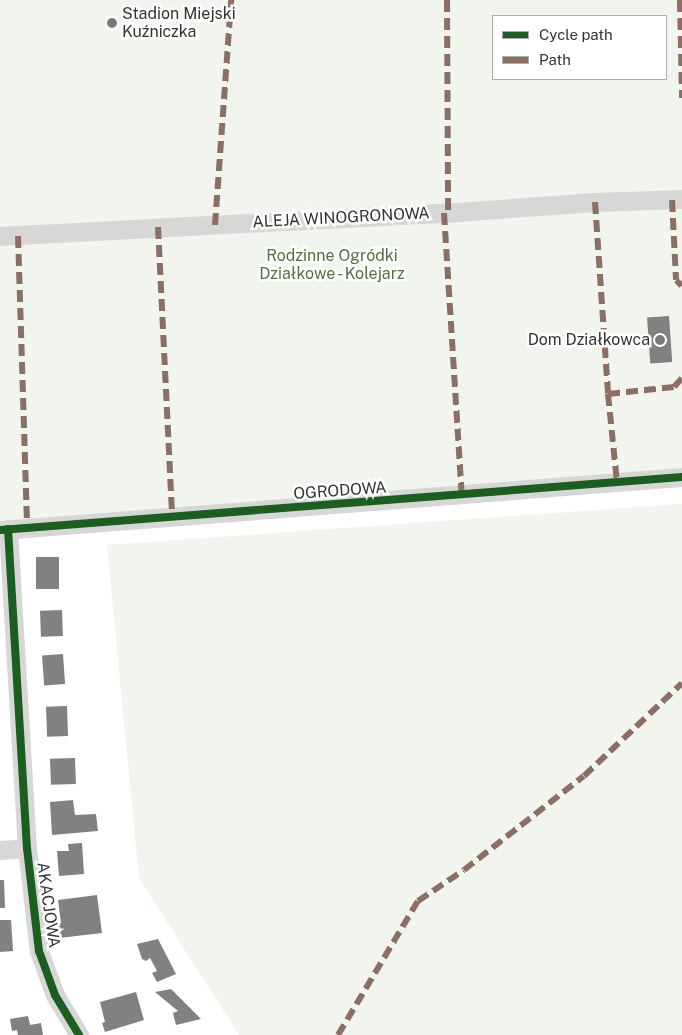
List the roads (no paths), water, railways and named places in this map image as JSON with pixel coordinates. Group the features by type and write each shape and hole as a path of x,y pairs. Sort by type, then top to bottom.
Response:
{"street":[{"name":"ALEJA WINOGRONOWA","path":"0,236 444,213 595,202 682,200"},
{"name":"OGRODOWA","path":"4,530 682,477"},
{"name":"AKACJOWA","path":"4,530 27,848 39,951 55,995 79,1035"},
{"path":"0,850 27,848"}],"place":[{"name":"Stadion Miejski Kuźniczka","path":"112,23"},
{"name":"Dom Działkowca","path":"660,340"}],"park label":[{"name":"Rodzinne Ogródki Działkowe - Kolejarz","path":"332,265"}]}
